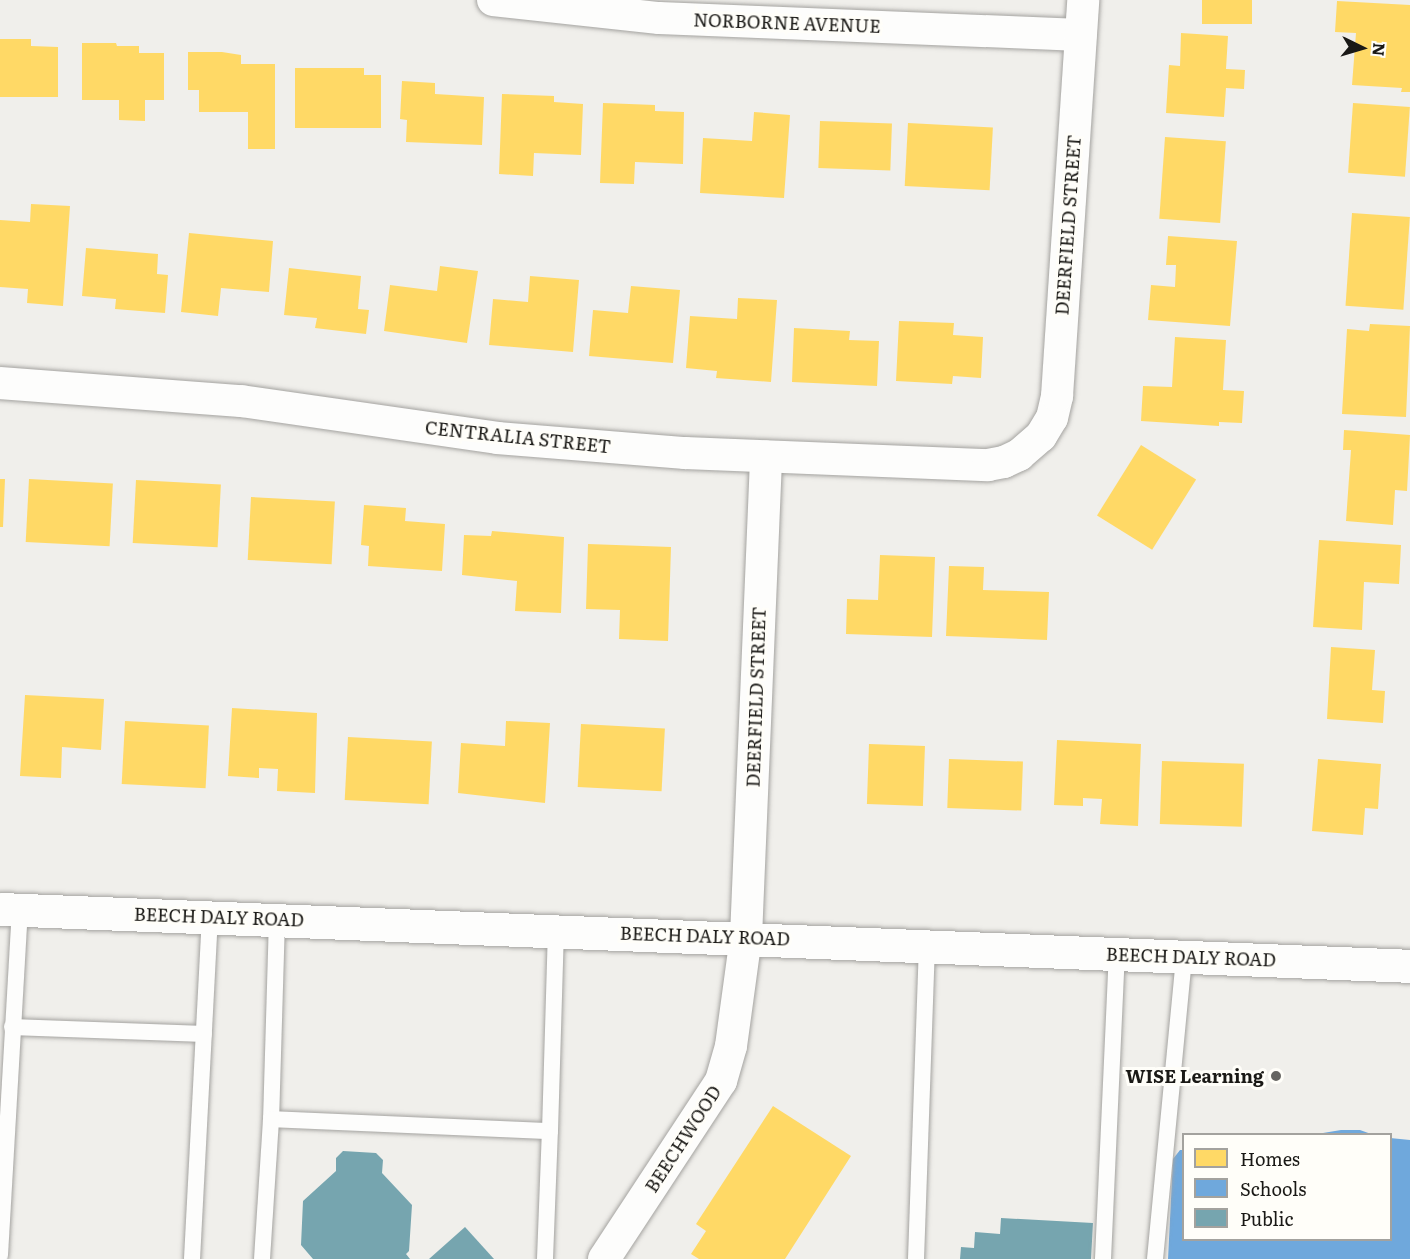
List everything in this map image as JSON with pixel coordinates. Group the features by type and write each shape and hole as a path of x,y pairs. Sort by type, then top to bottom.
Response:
{"main road":[{"name":"BEECH DALY ROAD","path":"10,910 746,937 1410,966"}],"street":[{"name":"NORBORNE AVENUE","path":"494,0 659,18 1081,35"},
{"name":"DEERFIELD STREET","path":"1033,444 1052,418 1057,396 1083,0"},
{"name":"CENTRALIA STREET","path":"0,383 241,401 497,438 766,456 988,465 1019,455 1033,444"},
{"name":"DEERFIELD STREET","path":"746,937 766,456"},
{"name":"BEECHWOOD","path":"604,1259 721,1081 731,1046 746,937"}],"lane":[{"path":"0,1255 12,1027 10,910"},
{"path":"192,1259 210,917"},
{"path":"262,1259 271,1119 277,920"},
{"path":"545,1259 556,930"},
{"path":"916,1259 927,945"},
{"path":"1103,1259 1117,954"},
{"path":"1155,1259 1184,956"},
{"path":"12,1027 204,1034"},
{"path":"271,1119 550,1131"}],"building: Homes":[{"path":"1202,0 1252,0 1252,24 1202,24"},
{"path":"1337,1 1410,5 1410,92 1401,92 1402,88 1352,85 1356,33 1335,32"},
{"path":"1181,33 1228,36 1226,69 1245,70 1244,89 1226,88 1224,117 1166,113 1169,65 1180,66"},
{"path":"0,39 31,39 31,46 58,47 58,97 0,97"},
{"path":"82,43 116,43 117,46 139,46 139,53 164,53 164,100 145,100 145,121 119,120 119,100 82,100"},
{"path":"188,52 222,52 241,55 241,64 275,64 275,149 248,149 248,112 199,112 199,90 188,90"},
{"path":"295,68 364,68 364,75 381,75 381,128 295,128"},
{"path":"402,81 435,83 435,94 484,97 482,145 406,142 407,120 400,119"},
{"path":"502,94 554,96 554,102 583,104 581,155 534,153 533,176 499,174"},
{"path":"603,103 655,105 655,111 684,112 683,164 635,162 634,184 600,183"},
{"path":"1353,103 1410,107 1405,177 1348,173"},
{"path":"754,112 790,115 784,198 700,193 703,138 752,141"},
{"path":"820,121 892,124 890,170 818,168"},
{"path":"908,123 993,127 990,190 905,186"},
{"path":"1165,137 1226,141 1220,223 1159,219"},
{"path":"31,204 70,206 63,306 27,303 28,289 0,287 0,220 30,222"},
{"path":"1352,213 1410,217 1403,310 1346,306"},
{"path":"189,233 273,241 269,292 221,288 218,316 181,312"},
{"path":"1168,236 1237,241 1230,326 1148,320 1151,285 1175,287 1176,265 1166,265"},
{"path":"86,248 158,254 157,274 168,275 165,313 115,309 116,299 82,296"},
{"path":"440,266 478,271 467,343 384,331 390,285 437,291"},
{"path":"289,268 361,276 358,309 369,310 366,334 315,328 317,318 284,315"},
{"path":"530,276 579,280 573,352 489,345 493,299 528,302"},
{"path":"631,286 680,290 673,363 589,356 593,310 628,313"},
{"path":"738,298 777,300 771,382 716,378 717,371 686,368 690,316 737,319"},
{"path":"899,321 954,323 953,335 983,337 981,378 953,376 952,384 896,381"},
{"path":"1370,324 1410,326 1406,417 1342,414 1347,329 1369,331"},
{"path":"794,328 850,331 849,340 879,341 877,386 792,382"},
{"path":"1175,337 1226,340 1223,390 1244,391 1242,423 1219,422 1219,426 1141,421 1143,386 1172,387"},
{"path":"1344,430 1410,435 1407,491 1395,490 1393,525 1346,521 1351,450 1343,450"},
{"path":"1141,445 1196,479 1152,550 1097,515"},
{"path":"0,479 5,479 3,527 0,527"},
{"path":"29,479 113,483 110,546 26,542"},
{"path":"136,480 221,484 218,547 133,543"},
{"path":"251,497 335,501 332,564 248,560"},
{"path":"364,505 406,508 405,521 445,524 442,571 368,566 369,546 361,545"},
{"path":"492,531 564,537 561,613 515,611 517,581 462,575 464,535 491,536"},
{"path":"1319,540 1401,545 1399,584 1364,582 1362,630 1313,627"},
{"path":"588,544 671,547 668,641 619,639 620,610 586,609"},
{"path":"880,555 935,557 932,637 846,634 847,599 878,600"},
{"path":"949,566 984,567 983,590 1049,592 1047,640 946,636"},
{"path":"1331,647 1375,650 1372,690 1385,691 1383,723 1327,719"},
{"path":"25,695 104,699 101,750 62,747 61,778 20,776"},
{"path":"232,708 317,713 315,793 277,791 278,769 259,768 259,778 228,776"},
{"path":"125,721 209,725 206,788 122,784"},
{"path":"506,721 550,723 545,803 458,793 461,743 505,746"},
{"path":"581,724 665,728 662,791 578,787"},
{"path":"348,737 432,741 429,804 345,800"},
{"path":"1057,740 1141,744 1138,826 1100,824 1102,799 1083,798 1083,806 1054,805"},
{"path":"869,744 925,746 923,806 867,804"},
{"path":"949,759 1023,762 1021,811 947,808"},
{"path":"1318,759 1381,764 1378,809 1365,808 1363,835 1312,831"},
{"path":"1162,761 1244,764 1242,827 1160,824"},
{"path":"773,1106 851,1156 785,1259 699,1259 691,1254 706,1231 696,1224"}],"building: Schools":[{"path":"1360,1130 1368,1133 1323,1133"},
{"path":"1392,1138 1410,1140 1410,1259 1168,1259 1173,1159 1182,1150 1182,1241 1392,1241"}],"building: Public":[{"path":"343,1151 376,1153 383,1160 382,1173 412,1205 409,1251 406,1254 410,1259 313,1259 301,1245 303,1201 336,1171 336,1158"},
{"path":"1001,1218 1093,1223 1091,1259 960,1259 961,1247 974,1248 975,1232 1000,1234"},
{"path":"465,1227 494,1259 429,1259"}],"place":[{"name":"WISE Learning","path":"1276,1076"}]}
